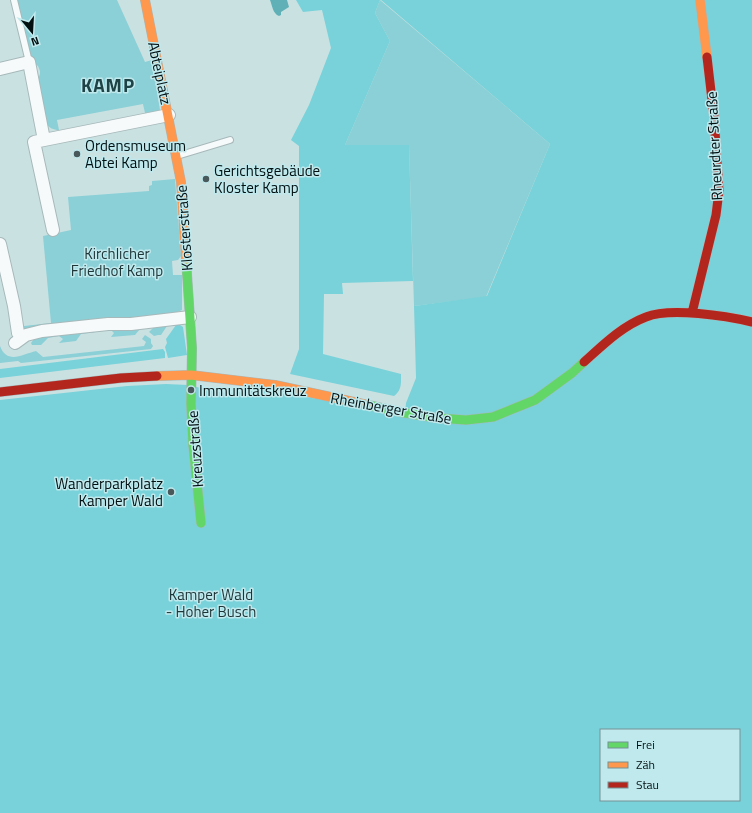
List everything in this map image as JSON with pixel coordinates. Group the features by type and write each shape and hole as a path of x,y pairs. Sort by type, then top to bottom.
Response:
{"street":[{"name":"Abteiplatz","path":"44,140 169,115 145,0"},
{"name":"Rheurdter Straße","path":"692,313 716,215 719,191 714,117 700,0"},
{"path":"0,69 28,62 44,140 34,142 52,230"},
{"name":"Klosterstraße","path":"169,115 182,186 192,348 191,375"},
{"path":"0,244 14,306 18,341 30,334 42,331 108,324 130,324 190,317"},
{"name":"Rheinberger Straße","path":"0,392 121,378 191,375 275,386 405,413 466,420 494,417 536,400 572,373 611,338 628,326 647,316 669,312 692,313 736,318 752,322"},
{"name":"Kreuzstraße","path":"191,375 193,444 201,523"}],"lane":[{"path":"14,0 28,62"},
{"path":"177,156 230,140"}],"green space":[{"path":"17,0 117,0 145,62 152,60 160,110 145,113 143,104 57,120 59,130 48,126 45,123 37,82 40,71 38,66 32,62"},
{"path":"296,0 380,0 375,13 390,41 345,145 409,145 413,281 342,283 343,294 324,294 323,354 401,374 400,389 394,396 290,374 299,349 299,146 291,140 309,105 331,48 322,10 303,12"},
{"path":"380,0 550,144 486,297 414,306 409,146 345,145 390,41 375,13"},
{"name":"Kamper Wald - Hoher Busch","path":"381,0 752,0 752,813 0,813 0,400 127,386 166,384 188,385 218,392 230,393 262,390 405,413 406,403 416,378 414,306 487,296 550,144"},
{"name":"Kirchlicher Friedhof Kamp","path":"175,179 181,256 178,260 172,261 173,275 182,275 182,310 175,313 24,329 24,326 51,323 43,236 71,230 68,197 149,191 149,186 152,185 152,181"},
{"path":"176,325 183,327 187,355 168,358 165,347 167,343 166,339"},
{"path":"167,326 161,335 154,336 149,332 153,328"},
{"path":"108,327 140,329 135,335 111,337 114,333 111,330 81,334 76,341 59,343 63,339 59,336 48,338 41,345 32,345 31,343 37,337"},
{"path":"145,335 151,339 153,346 151,349 21,363 18,361 0,363 0,346 3,352 11,357 21,356 36,351 43,357 144,346 146,342 142,339"},
{"path":"163,349 165,352 165,358 0,378 0,369"}],"shaded area":[{"path":"270,0 287,0 289,7 281,12 281,15 279,16 274,11"}],"traffic: fast":[{"path":"186,259 192,348 191,404 193,444 201,523"},
{"path":"368,405 437,418 466,420 493,417 535,400 572,373 584,362"}],"traffic: slow":[{"path":"145,0 181,182 186,259"},
{"path":"700,0 707,57"},
{"path":"157,376 191,375 275,385 368,405"}],"traffic: jam":[{"path":"692,313 716,215 719,191 714,117 707,57"},
{"path":"584,362 629,325 656,314 699,314 728,317 752,322"},
{"path":"0,392 121,378 157,376"}],"place":[{"name":"Ordensmuseum Abtei Kamp","path":"77,154"},
{"name":"Gerichtsgebäude Kloster Kamp","path":"206,179"},
{"name":"Immunitätskreuz","path":"191,390"},
{"name":"Wanderparkplatz Kamper Wald","path":"171,492"}],"district":[{"name":"KAMP","path":"108,84"}]}
